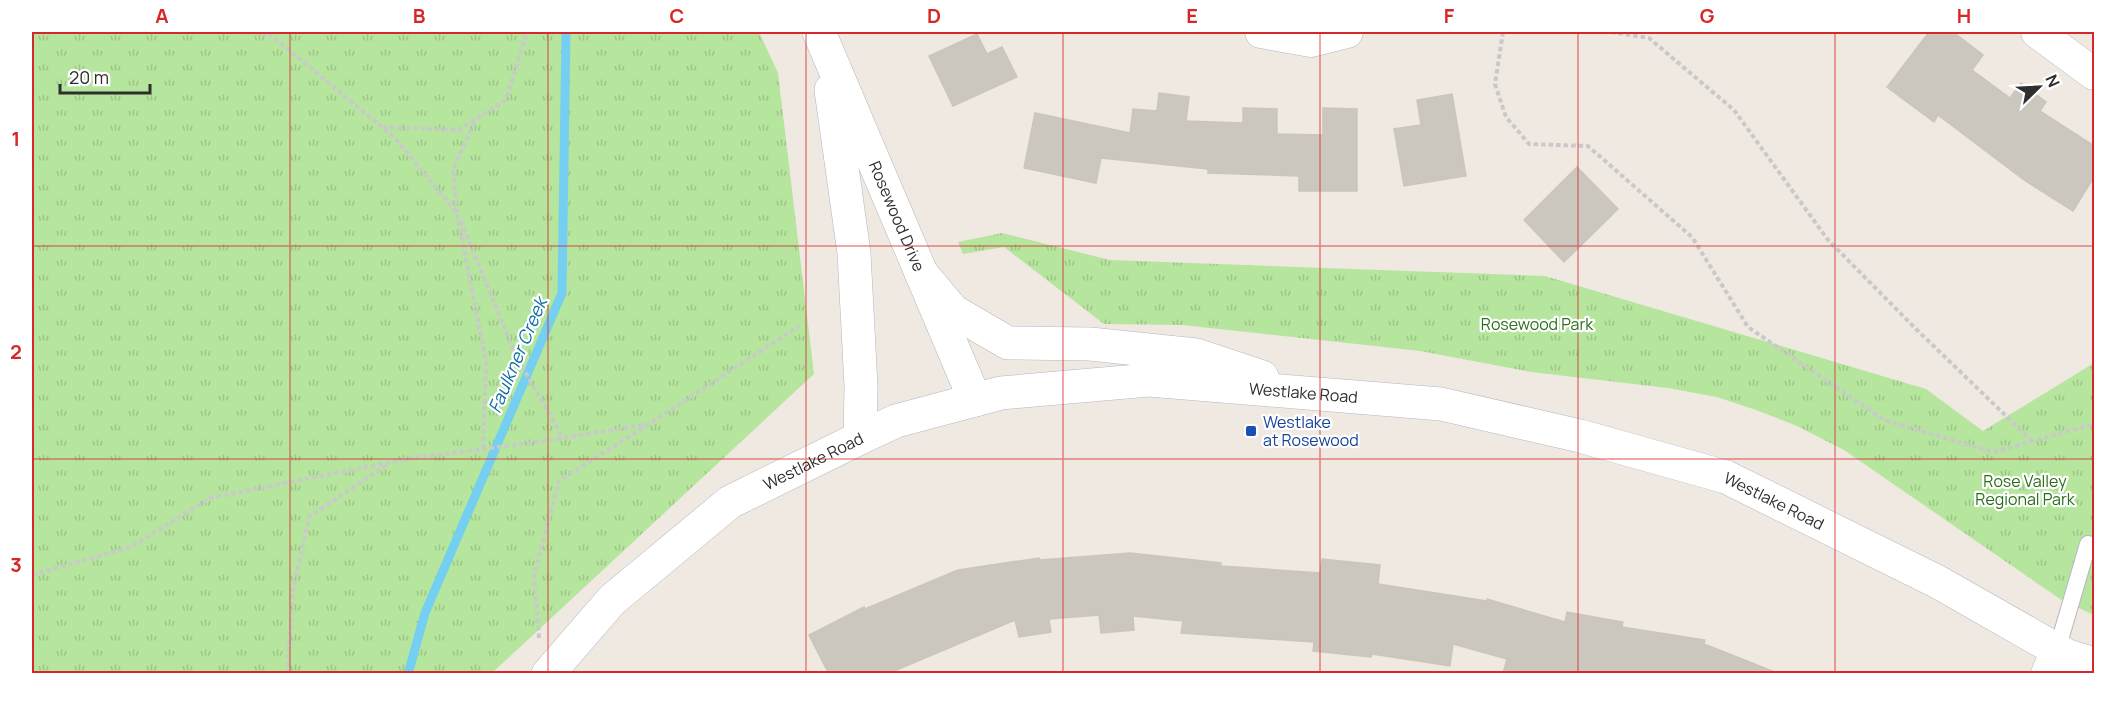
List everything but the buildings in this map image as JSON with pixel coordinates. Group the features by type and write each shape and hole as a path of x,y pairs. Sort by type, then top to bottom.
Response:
{"street":[{"path":"1261,32 1313,36 1347,32"},
{"path":"2037,32 2094,74"},
{"path":"822,39 854,253 861,386 860,438"},
{"name":"Rosewood Drive","path":"822,39 975,400"},
{"path":"921,273 953,311 1008,343 1090,344 1196,355 1312,394"},
{"name":"Westlake Road","path":"548,674 612,600 730,502 860,438 896,421 1001,393 1149,380 1442,404 1580,436 1726,477 1938,582 2052,662 2068,656 2094,664"}],"lane":[{"path":"2052,662 2088,544"}],"path":[{"path":"246,32 271,35"},
{"path":"267,32 395,138 458,213 515,354 563,438"},
{"path":"382,127 458,130 506,100 527,32"},
{"path":"1503,32 1495,84 1506,117 1529,144 1588,146 1692,237 1748,327 1884,420 1993,452 2094,422"},
{"path":"1611,32 1649,38 1734,110 1828,240 2032,441"},
{"path":"476,118 453,169 458,213 486,362 483,449"},
{"path":"539,641 534,575 559,481 799,326"},
{"path":"32,574 131,547 210,498 391,462 649,424"},
{"path":"287,674 293,591 309,517 391,462"}],"green space":[{"path":"32,32 759,32 778,73 814,374 492,673 32,673"},
{"name":"Rosewood Park","path":"1002,233 1110,260 1545,276 1926,389 1983,431 2094,363 2094,615 2060,599 1844,450 1797,426 1756,410 1717,397 1668,388 1531,372 1420,351 1182,325 1104,324 1004,247 963,254 958,242"}],"waterway":[{"name":"Faulkner Creek","path":"408,674 425,613 562,293 566,32"}],"place":[{"name":"Westlake at Rosewood","path":"1251,431"}],"park label":[{"name":"Rose Valley Regional Park","path":"2025,490"}]}
